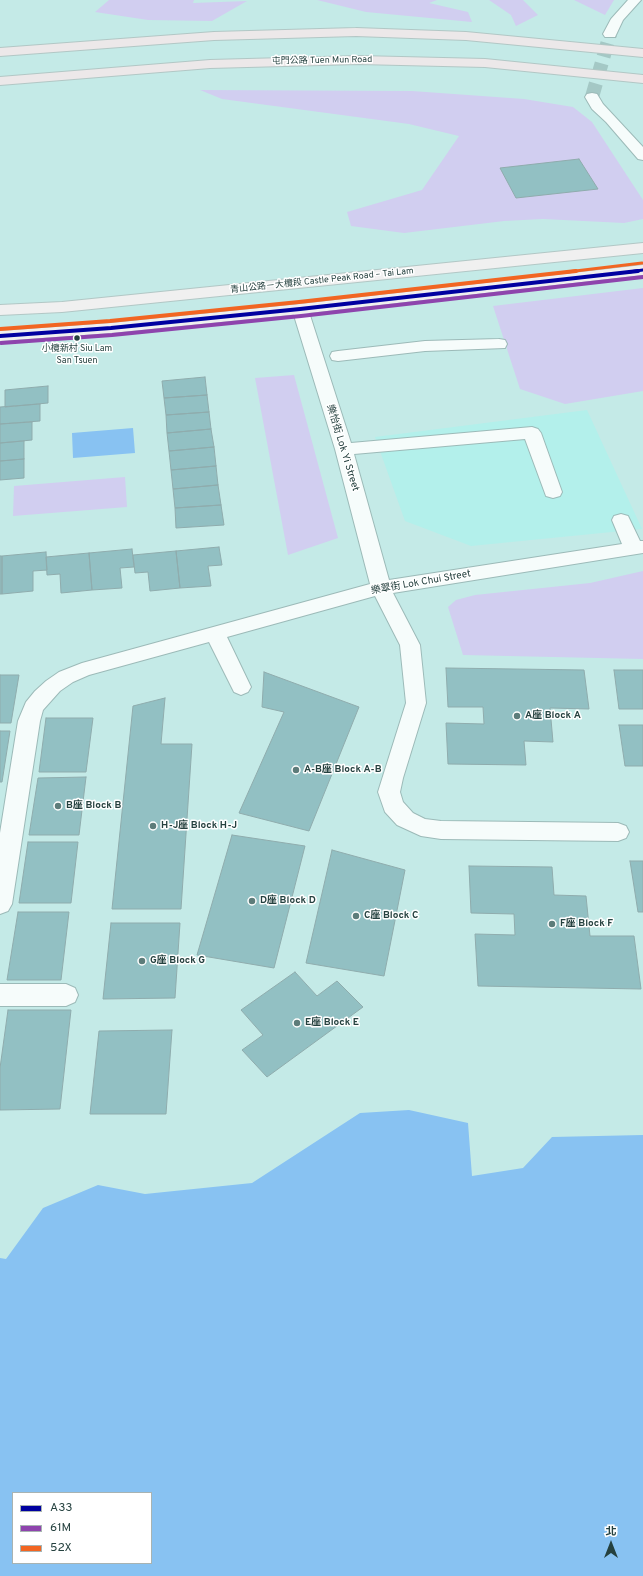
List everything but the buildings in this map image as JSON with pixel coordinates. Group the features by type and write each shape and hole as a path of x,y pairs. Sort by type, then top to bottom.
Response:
{"highway":[{"path":"0,52 206,36 356,32 466,36 643,53"},
{"name":"屯門公路 Tuen Mun Road","path":"0,81 210,64 359,60 485,63 643,79"}],"main road":[{"name":"青山公路－大欖段 Castle Peak Road – Tai Lam","path":"0,310 78,306 643,248"},
{"path":"0,336 111,328 300,309 643,270"}],"street":[{"path":"610,34 617,19 635,0"},
{"path":"617,19 636,15"},
{"path":"592,97 597,106 611,119 643,156"},
{"name":"樂怡街 Lok Yi Street","path":"300,309 344,449 381,588 410,645 416,703 389,792 393,806 405,819 421,827 441,830 618,832"},
{"path":"338,356 425,346 499,344"},
{"path":"344,449 532,433 553,492"},
{"path":"621,520 638,548"},
{"name":"樂翠街 Lok Chui Street","path":"0,904 29,721 33,708 42,696 66,677 82,670 133,655 381,588 638,548"},
{"path":"215,633 242,687"},
{"path":"0,995 66,995"}],"shaded area":[{"path":"109,0 194,0 193,3 247,1 212,21 148,20 95,12"},
{"path":"317,0 437,0 429,3 468,12 472,22 366,12"},
{"path":"489,0 523,0 538,15 516,26 511,15"},
{"path":"574,0 614,0 605,15"},
{"path":"200,90 412,91 524,99 573,107 592,122 643,200 643,219 624,223 543,219 504,221 404,233 351,226 347,212 422,190 459,136 409,124 222,99"},
{"path":"643,288 643,391 565,404 520,389 493,306"},
{"path":"294,375 338,538 288,555 255,378"},
{"path":"587,410 642,529 471,546 405,521 375,437"},
{"path":"133,428 135,453 73,458 72,433"},
{"path":"125,477 127,507 13,516 14,486"},
{"path":"643,571 643,659 463,655 448,607 456,600 475,595 590,583"},
{"path":"409,1110 468,1123 472,1176 523,1168 552,1137 643,1135 643,1576 0,1576 0,1258 6,1259 43,1208 98,1185 145,1194 252,1183 360,1113"}],"tunnel":[{"path":"592,97 610,34"}],"transit line":[{"name":"52X","path":"0,329 110,321 299,302 642,263"},
{"name":"A33","path":"0,336 111,328 300,309 643,270"},
{"name":"61M","path":"1,343 112,335 301,316 643,277"}],"place":[{"name":"小欖新村 Siu Lam San Tsuen","path":"77,338"},
{"name":"A座 Block A","path":"517,716"},
{"name":"A-B座 Block A-B","path":"296,770"},
{"name":"B座 Block B","path":"58,806"},
{"name":"H-J座 Block H-J","path":"153,826"},
{"name":"D座 Block D","path":"252,901"},
{"name":"C座 Block C","path":"356,916"},
{"name":"F座 Block F","path":"552,924"},
{"name":"G座 Block G","path":"142,961"},
{"name":"E座 Block E","path":"297,1023"}]}
